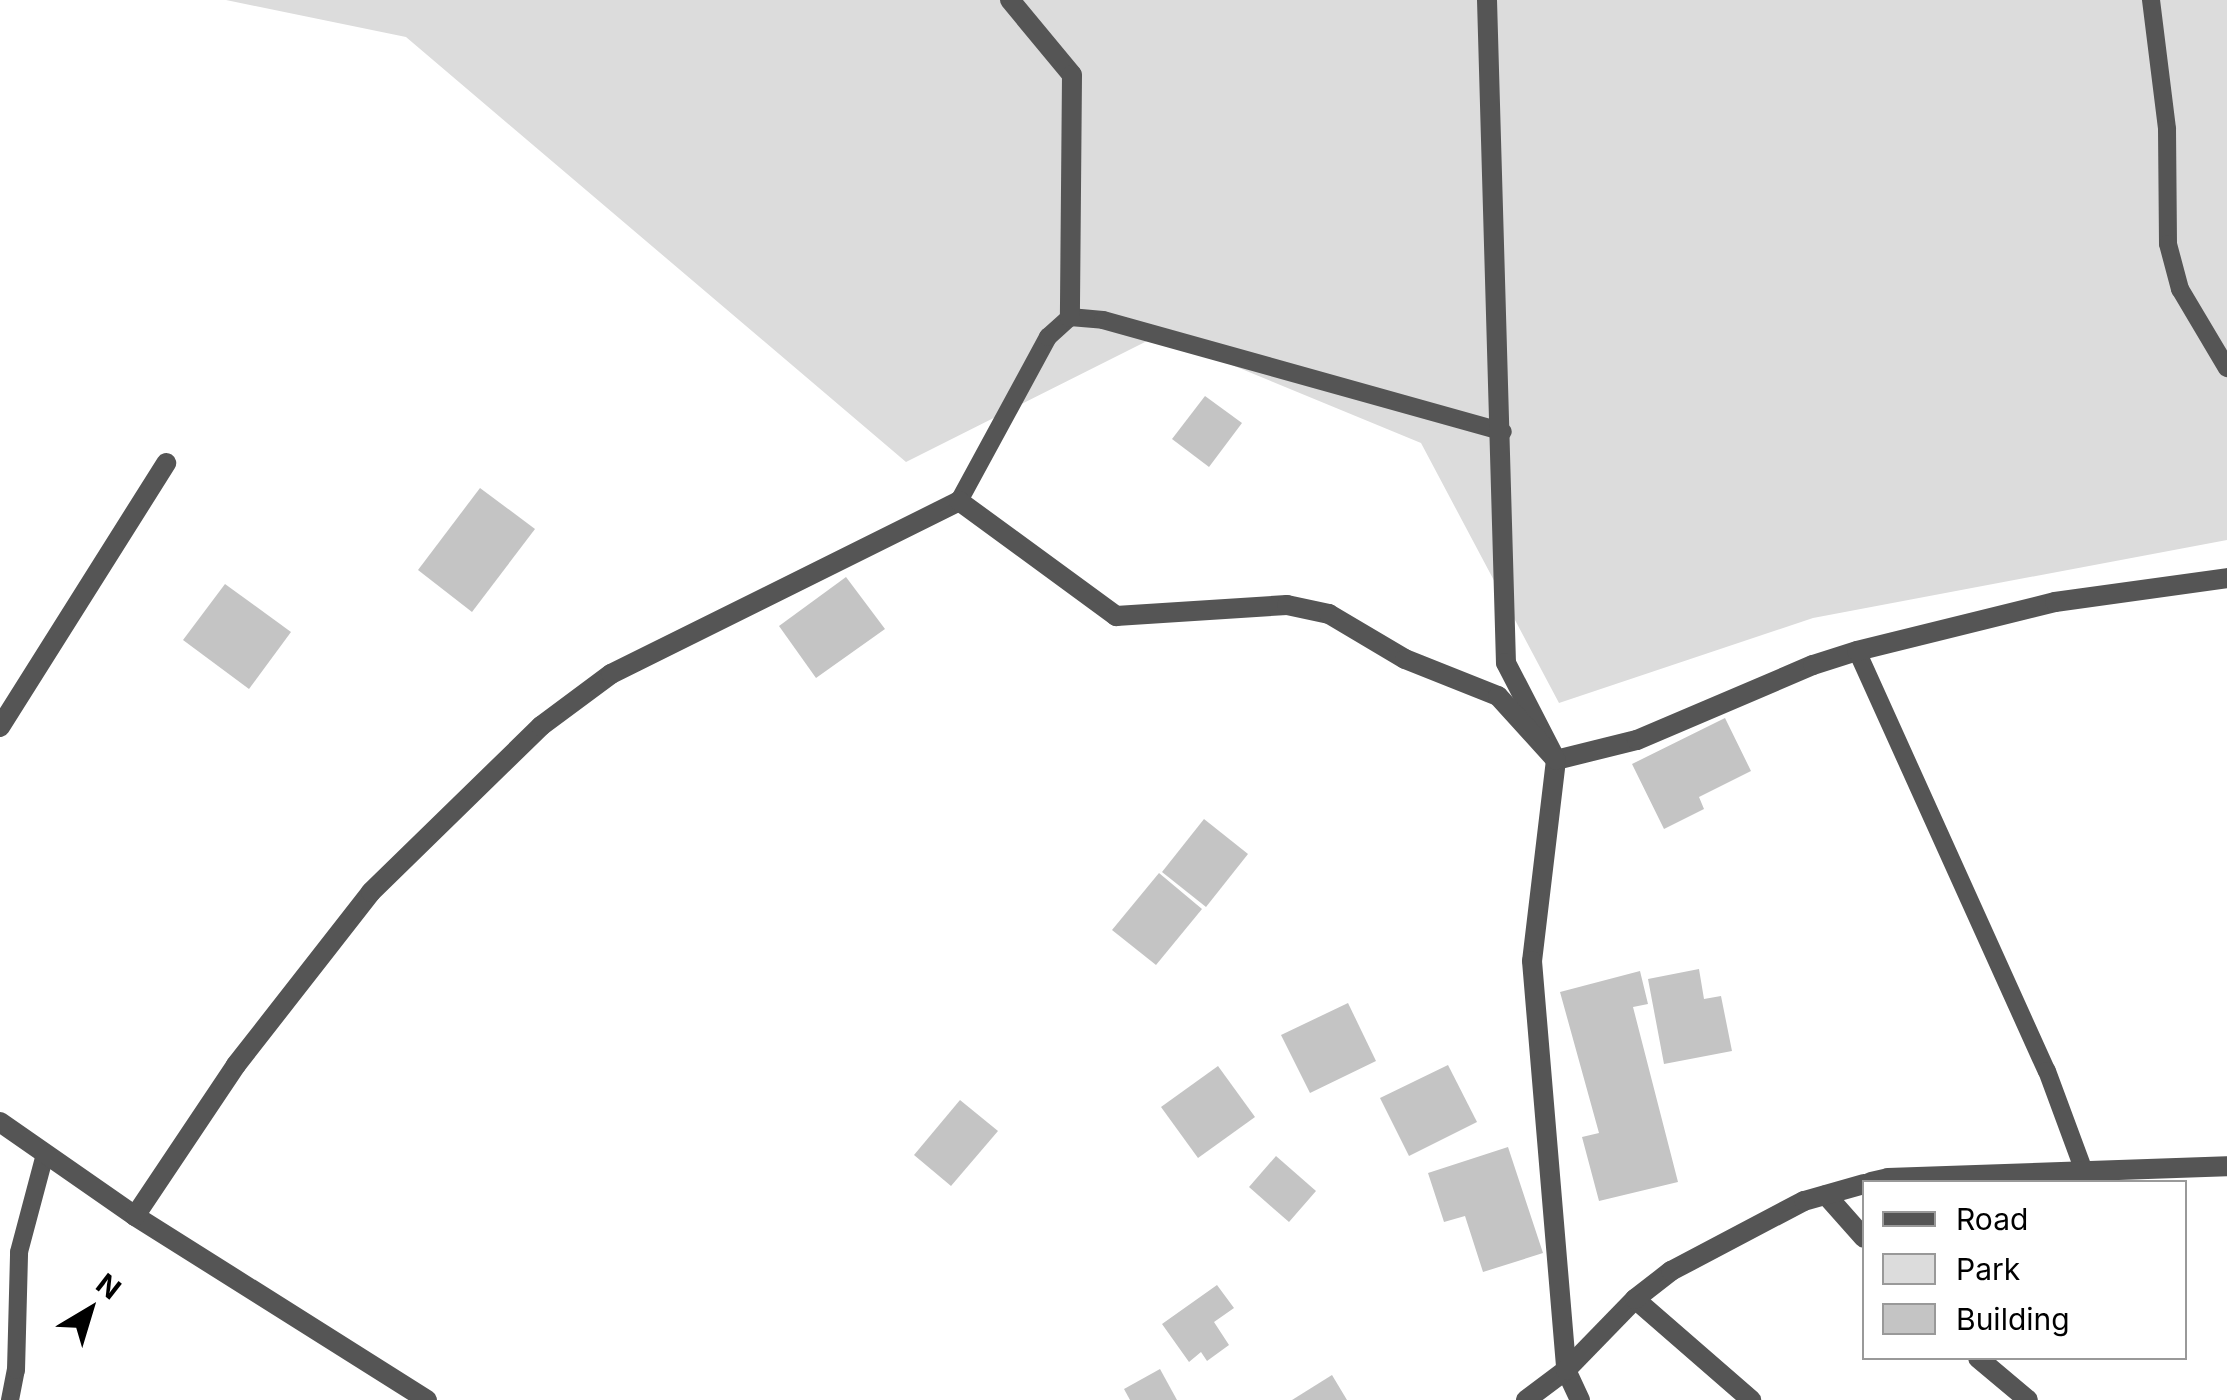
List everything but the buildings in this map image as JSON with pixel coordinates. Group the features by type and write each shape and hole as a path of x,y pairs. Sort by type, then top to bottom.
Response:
{"street":[{"path":"1010,0 1072,75 1070,317"},
{"path":"1487,0 1503,432 1506,663 1556,760 1532,960 1566,1370 1580,1400"},
{"path":"0,727 166,464"},
{"path":"135,1216 236,1065 371,892 541,726 611,674 959,501 1116,616 1288,605 1329,614 1405,659 1498,696 1556,760"},
{"path":"1556,760 1637,740 1813,665 1857,652 2056,602 2227,578"},
{"path":"0,1122 135,1216 428,1400"},
{"path":"1880,1180 2227,1166"},
{"path":"1526,1400 1566,1370 1635,1299 1709,1247 1804,1201 1862,1185"},
{"path":"1826,1195 1862,1236"},
{"path":"1635,1299 1751,1400"},
{"path":"1980,1360 2028,1400"}],"lane":[{"path":"2150,0 2167,129 2168,244 2180,289 2227,368"},
{"path":"959,501 1048,337 1070,317 1103,320 1503,432"},
{"path":"1857,652 2047,1071 2084,1172"},
{"path":"10,1400 16,1370 19,1252 45,1154"}],"green space":[{"path":"226,0 2227,0 2227,540 1813,618 1559,703 1421,443 1159,335 906,462 406,37"}]}
